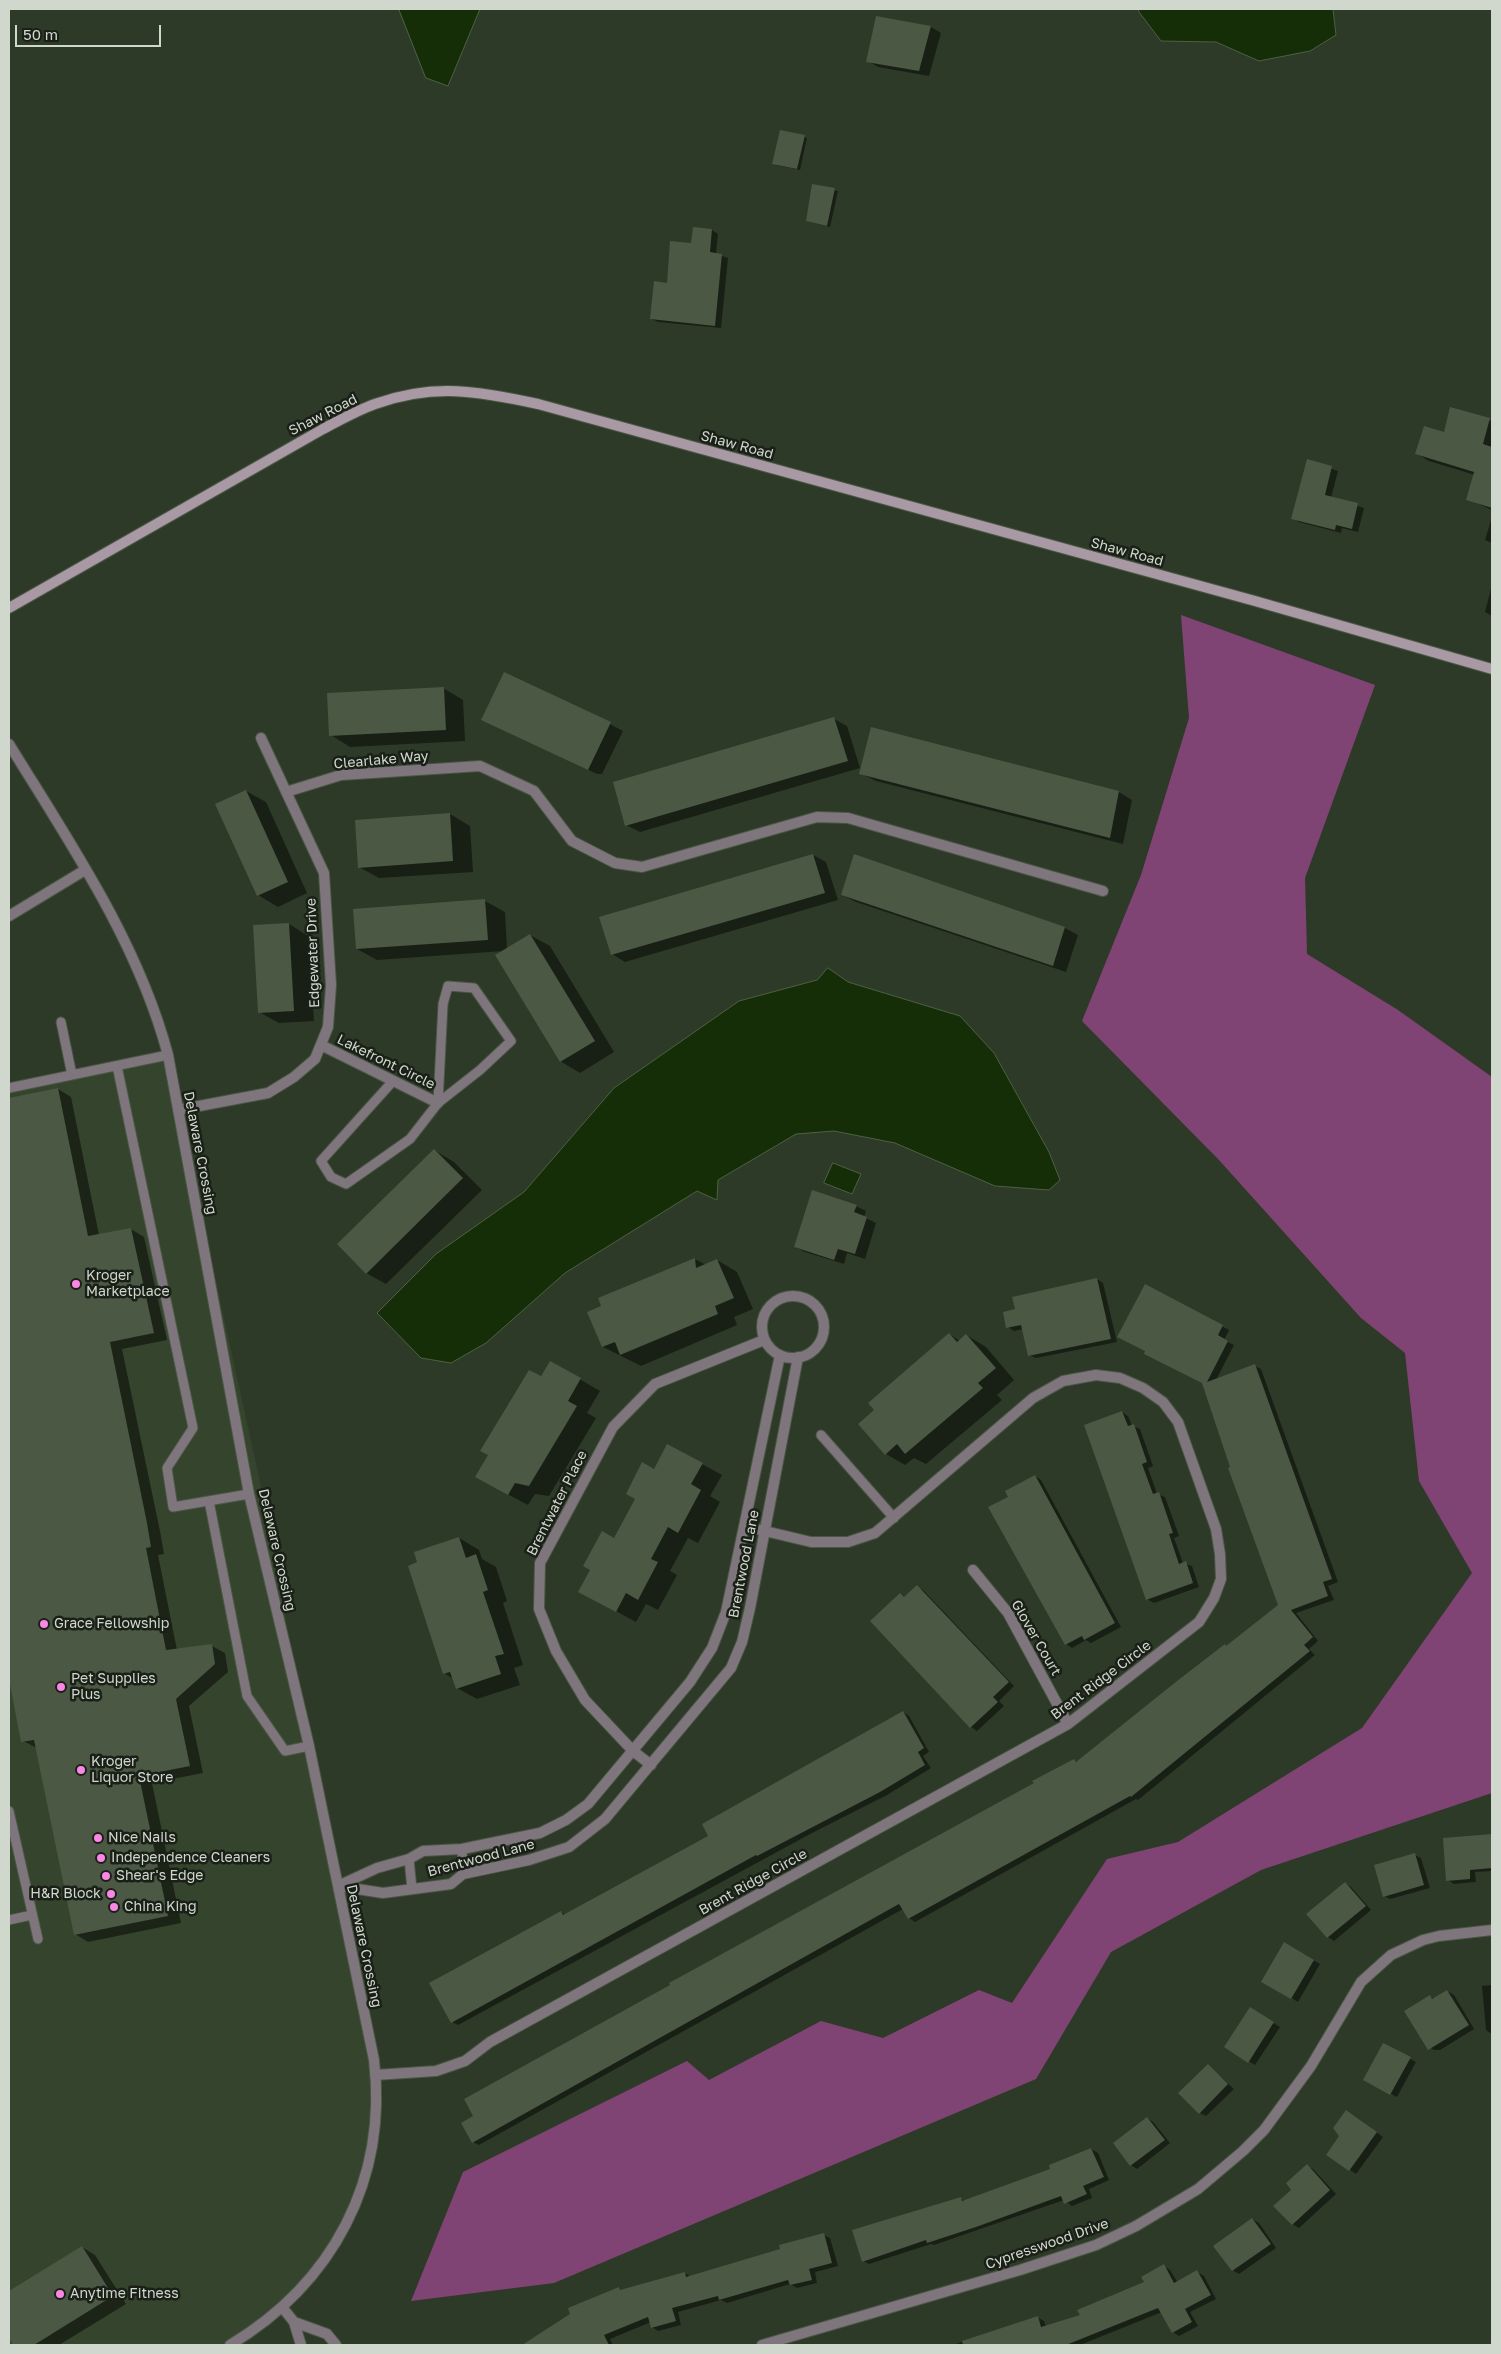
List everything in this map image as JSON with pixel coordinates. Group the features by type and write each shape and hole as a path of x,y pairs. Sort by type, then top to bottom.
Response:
{"main road":[{"name":"Shaw Road","path":"9,608 323,429 374,404 404,395 446,389 489,393 538,404 1255,601 1492,669"}],"street":[{"name":"Edgewater Drive","path":"178,1110 268,1092 294,1077 315,1059 328,1027 331,985 324,872 261,738"},
{"name":"Delaware Crossing","path":"9,744 85,870 126,943 158,1016 168,1055 249,1494 309,1746 375,2075 376,2119 368,2167 346,2226 316,2272 282,2307 250,2333 230,2345"},
{"name":"Clearlake Way","path":"286,792 341,775 480,766 534,791 572,841 615,863 642,866 817,817 848,818 1103,891"},
{"path":"9,916 85,870"},
{"name":"Lakefront Circle","path":"321,1046 438,1103"},
{"path":"794,1296 812,1302 819,1310 823,1320 822,1337 816,1347 808,1354 798,1357 780,1355 771,1349 764,1340 762,1319 774,1302 783,1297 794,1296"},
{"name":"Brentwater Place","path":"651,1765 633,1751 585,1700 556,1651 539,1609 540,1563 613,1427 655,1384 764,1340"},
{"name":"Brentwood Lane","path":"338,1886 377,1868 409,1859 423,1851 462,1848 540,1833 566,1820 588,1804 633,1751 690,1682 712,1648 726,1612 780,1355"},
{"name":"Brentwood Lane","path":"338,1886 383,1893 451,1884 463,1874 529,1860 569,1847 605,1819 731,1668 742,1642 798,1357"},
{"name":"Brent Ridge Circle","path":"375,2075 436,2071 465,2061 490,2042 1068,1724 1199,1622 1214,1598 1221,1579 1216,1529 1178,1422 1163,1402 1143,1388 1120,1378 1096,1375 1063,1381 1032,1398 875,1534 848,1542 811,1542 744,1526"},
{"name":"Glover Court","path":"973,1570 1008,1613 1068,1724"},
{"name":"Cypresswood Drive","path":"762,2345 1020,2270 1096,2245 1136,2226 1198,2189 1243,2151 1264,2130 1311,2066 1362,1982 1391,1955 1423,1940 1439,1936 1492,1930"},
{"path":"282,2307 294,2322 301,2345"},
{"path":"294,2322 327,2334 336,2345"}],"lane":[{"path":"393,1081 321,1161 331,1177 346,1184 410,1139 438,1103 480,1070 511,1041 474,988 448,986 443,1004 438,1103"},
{"path":"61,1022 72,1075"},
{"path":"9,1088 168,1055"},
{"path":"117,1066 193,1428 166,1468 174,1507 249,1494"},
{"path":"821,1436 894,1518"},
{"path":"209,1501 247,1696 285,1751 309,1746"},
{"path":"9,1811 38,1939"},
{"path":"462,1848 463,1874"},
{"path":"409,1859 412,1889"},
{"path":"9,1920 32,1915"}],"shaded area":[{"path":"399,9 480,9 448,86 426,78"},
{"path":"1139,9 1333,9 1336,35 1310,51 1259,61 1216,42 1161,41 1139,12"},
{"path":"1181,615 1375,685 1305,878 1307,954 1398,1010 1492,1077 1492,1793 1261,1870 1111,1952 1036,2079 554,2283 411,2301 463,2172 687,2061 709,2080 821,2021 883,2038 979,1990 1012,2003 1107,1859 1178,1842 1362,1728 1472,1573 1419,1481 1405,1353 1361,1318 1219,1160 1082,1021 1141,875 1189,718"},
{"path":"828,968 848,982 960,1016 994,1053 1049,1152 1060,1180 1049,1190 995,1186 895,1143 834,1131 796,1134 718,1180 717,1200 697,1191 565,1273 486,1343 451,1363 421,1358 377,1313 436,1254 524,1192 614,1088 739,1001 817,980"},
{"path":"168,1055 260,1482 309,1746 374,2060 376,2119 353,2211 316,2272 230,2345 9,2345 9,1088"},
{"path":"833,1163 861,1174 852,1194 824,1183"}],"building":[{"path":"876,16 931,26 919,71 866,62"},
{"path":"780,130 805,135 797,169 772,164"},
{"path":"812,184 835,188 827,226 806,221"},
{"path":"693,227 712,229 710,252 722,254 715,326 650,319 654,281 667,283 670,241 691,243"},
{"path":"1450,407 1490,418 1483,444 1492,447 1492,508 1466,500 1474,472 1415,454 1424,426 1444,432"},
{"path":"1307,459 1332,466 1325,495 1358,503 1352,529 1336,525 1335,530 1291,519"},
{"path":"504,672 611,722 588,770 481,720"},
{"path":"444,687 446,730 329,736 327,693"},
{"path":"834,717 848,761 625,826 613,782"},
{"path":"871,727 1119,791 1110,838 859,774"},
{"path":"246,790 288,882 257,896 215,804"},
{"path":"450,813 453,861 358,868 355,820"},
{"path":"813,854 825,893 611,955 599,917"},
{"path":"854,854 1065,927 1053,966 841,895"},
{"path":"485,899 488,940 356,949 353,909"},
{"path":"289,923 294,1011 258,1013 253,925"},
{"path":"530,934 595,1041 560,1062 495,955"},
{"path":"58,1088 88,1236 131,1228 154,1333 110,1342 147,1523 151,1547 146,1548 166,1650 212,1644 215,1664 176,1699 190,1766 139,1776 168,1916 74,1935 34,1740 21,1742 9,1679 9,1098"},
{"path":"434,1149 463,1178 366,1274 337,1244"},
{"path":"812,1190 857,1205 854,1212 867,1217 855,1254 838,1249 834,1260 794,1247"},
{"path":"695,1258 696,1268 717,1259 734,1298 715,1306 718,1314 620,1355 615,1342 602,1347 587,1312 601,1306 598,1298"},
{"path":"1097,1278 1111,1339 1028,1356 1021,1325 1006,1328 1003,1312 1015,1309 1012,1297"},
{"path":"1145,1284 1223,1325 1218,1335 1228,1341 1207,1382 1255,1364 1332,1579 1323,1582 1328,1596 1291,1610 1313,1637 1304,1645 1310,1651 1131,1797 908,1919 899,1904 472,2143 461,2123 473,2116 464,2099 670,1985 669,1983 1034,1783 1032,1781 1074,1759 1076,1762 1177,1681 1278,1605 1228,1468 1230,1467 1202,1383 1144,1354 1145,1351 1117,1337"},
{"path":"949,1333 957,1342 966,1334 996,1368 978,1383 983,1388 905,1454 897,1444 885,1455 858,1424 874,1410 868,1403"},
{"path":"550,1361 581,1378 568,1401 577,1406 529,1486 515,1483 508,1495 475,1477 488,1455 480,1451 529,1370 541,1376"},
{"path":"1122,1411 1128,1426 1134,1424 1147,1462 1142,1464 1153,1494 1159,1492 1173,1533 1169,1534 1179,1564 1186,1561 1193,1583 1146,1600 1084,1425"},
{"path":"667,1444 703,1463 691,1484 701,1490 678,1533 668,1527 651,1559 658,1562 638,1600 626,1593 616,1612 578,1592 590,1570 583,1566 602,1531 614,1538 635,1499 626,1494 642,1462 654,1469"},
{"path":"1035,1475 1115,1623 1084,1640 1082,1636 1065,1645 988,1507 1008,1497 1005,1491"},
{"path":"459,1537 466,1558 476,1554 488,1590 483,1592 504,1654 495,1656 501,1674 456,1689 450,1672 443,1674 408,1566 417,1562 414,1552"},
{"path":"917,1585 1009,1682 993,1697 998,1702 970,1728 870,1621 900,1593 904,1597"},
{"path":"903,1711 924,1748 918,1752 925,1765 880,1792 756,1855 451,2023 429,1983 561,1911 563,1915 708,1836 702,1824"},
{"path":"1492,1834 1492,1868 1470,1870 1470,1879 1446,1881 1443,1838"},
{"path":"1415,1853 1424,1885 1383,1897 1374,1865"},
{"path":"1345,1882 1366,1906 1327,1938 1306,1914"},
{"path":"1284,1942 1314,1960 1291,1999 1261,1982"},
{"path":"1447,1990 1469,2025 1428,2050 1404,2011 1430,1995 1432,1999"},
{"path":"1250,2007 1274,2022 1248,2063 1224,2047"},
{"path":"1383,2043 1411,2057 1390,2095 1363,2080"},
{"path":"1208,2064 1228,2084 1199,2114 1178,2093"},
{"path":"1346,2110 1377,2132 1349,2171 1326,2155 1339,2136 1333,2128"},
{"path":"1147,2117 1165,2140 1130,2166 1113,2143"},
{"path":"1091,2148 1104,2177 1083,2186 1087,2194 1064,2204 1061,2196 976,2227 927,2243 926,2240 862,2262 852,2230 961,2197 962,2201 1050,2169 1049,2165"},
{"path":"1307,2164 1330,2190 1292,2225 1273,2206 1291,2190 1286,2183"},
{"path":"1252,2218 1271,2244 1232,2271 1213,2246"},
{"path":"824,2233 832,2263 809,2269 812,2280 790,2285 788,2280 719,2300 718,2296 672,2308 676,2321 651,2328 648,2317 604,2335 609,2345 522,2345 570,2314 568,2308 619,2287 620,2290 685,2272 686,2277 780,2249 779,2245"},
{"name":"Anytime Fitness","path":"82,2246 113,2296 34,2345 13,2345 9,2338 9,2291"},
{"path":"1164,2264 1174,2283 1197,2270 1211,2295 1185,2309 1192,2322 1172,2333 1158,2308 1066,2345 963,2345 962,2341 1038,2316 1041,2327 1080,2315 1077,2310 1144,2282 1141,2277"}],"place":[{"name":"Kroger Marketplace","path":"76,1284"},
{"name":"Grace Fellowship","path":"44,1624"},
{"name":"Pet Supplies Plus","path":"61,1687"},
{"name":"Kroger Liquor Store","path":"81,1770"},
{"name":"Nice Nails","path":"98,1838"},
{"name":"Independence Cleaners","path":"101,1858"},
{"name":"Shear's Edge","path":"106,1876"},
{"name":"H&R Block","path":"111,1894"},
{"name":"China King","path":"114,1907"},
{"name":"Anytime Fitness","path":"60,2294"}]}
